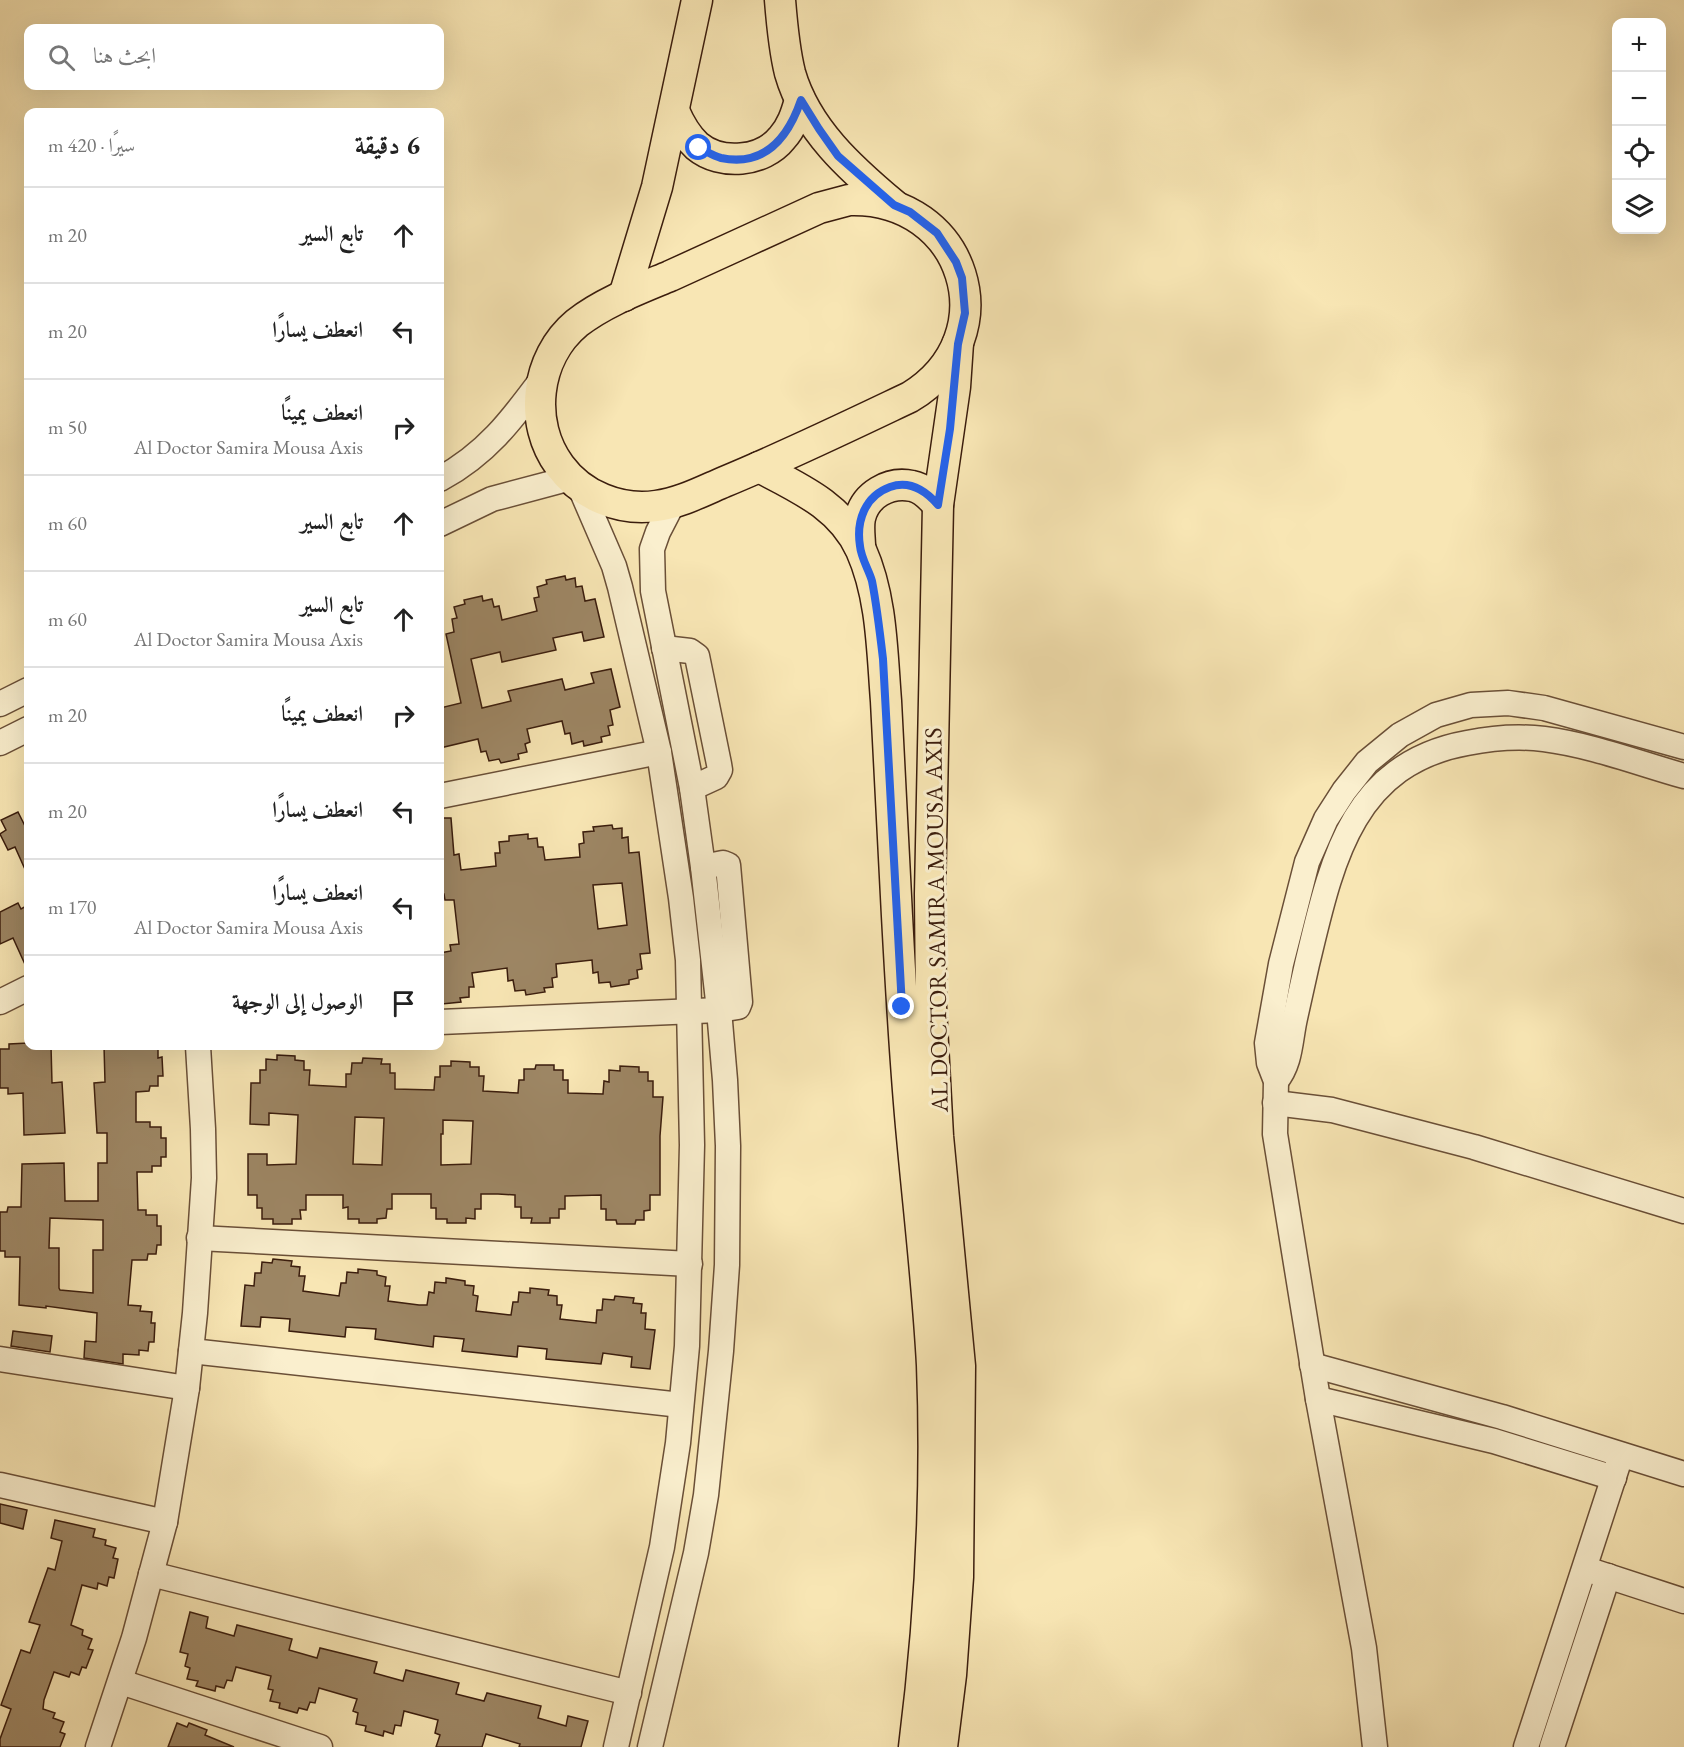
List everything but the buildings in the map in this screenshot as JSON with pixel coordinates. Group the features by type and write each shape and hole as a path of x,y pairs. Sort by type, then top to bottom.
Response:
{"main road":[{"path":"624,296 657,188 697,0"},
{"path":"780,0 790,74 801,100 838,156 894,205"},
{"path":"674,111 684,132 699,148 719,158 741,159 763,153 781,141 793,122 801,100"},
{"path":"864,200 894,205 924,221 937,233 956,262 965,296 965,313 958,344 942,370 922,390 759,467 673,503 641,507 624,506 593,495 575,482 554,457 543,432 539,406 542,379 555,349 577,324 624,296 833,203 864,200"},
{"name":"AL DOCTOR SAMIRA MOUSA AXIS","path":"942,1747 951,1675 958,1577 960,1366 939,1147 931,1007 930,894 938,505 951,418 958,344"},
{"name":"AL DOCTOR SAMIRA MOUSA AXIS","path":"759,467 823,503 840,517 860,547 871,578 878,612 883,659 907,1075 932,1363 934,1474 930,1580 924,1669 914,1747"},
{"path":"860,547 860,518 867,502 880,490 896,484 913,486 928,494 938,505"}],"street":[{"path":"444,477 468,462 489,445 508,426 542,379"},
{"path":"444,522 492,499 575,482 614,566 620,587 659,752 681,898 688,960 692,1135 687,1346 678,1443 662,1547 616,1747"},
{"path":"650,1747 696,1553 706,1495 727,1265 728,1146 719,1010 692,788 652,591 652,549 673,503"},
{"path":"664,648 690,651 697,656 719,764 716,777 692,788"},
{"path":"0,704 24,692"},
{"path":"1375,1747 1364,1648 1312,1365 1275,1134 1276,1092 1267,1043 1274,996 1307,862 1326,819 1367,762 1400,735 1436,715 1471,705 1508,703 1544,708 1684,747"},
{"path":"0,743 24,731"},
{"path":"1276,1092 1288,1061 1295,1018 1325,891 1340,850 1362,809 1376,790 1393,774 1428,753 1444,747 1509,738 1543,739 1578,746 1684,776"},
{"path":"444,795 659,752"},
{"path":"1288,933 1313,939"},
{"path":"0,1002 24,990"},
{"path":"444,1022 719,1010"},
{"path":"98,1747 121,1682 165,1522 187,1388 204,1178 198,1050"},
{"path":"1276,1092 1332,1110 1474,1147 1684,1211"},
{"path":"199,1238 690,1264"},
{"path":"191,1351 681,1405"},
{"path":"0,1359 187,1388"},
{"path":"1312,1365 1502,1417 1684,1474"},
{"path":"1318,1399 1494,1441 1614,1478"},
{"path":"1494,1441 1502,1417"},
{"path":"1526,1747 1621,1455"},
{"path":"0,1485 165,1522"},
{"path":"662,1547 696,1553"},
{"path":"1584,1569 1684,1600"},
{"path":"151,1574 629,1693"},
{"path":"1552,1747 1608,1576"},
{"path":"121,1682 320,1747"},
{"path":"1540,1704 1564,1711"}],"route":[{"path":"699,148 719,158 741,159 763,153 781,141 793,122 801,100 838,156 894,205 924,221 937,233 948,247 962,278 965,313 958,344 950,429 938,505 928,494 913,486 896,484 880,490 867,502 860,518 860,547 871,578 878,612 883,659 902,1007"}]}
